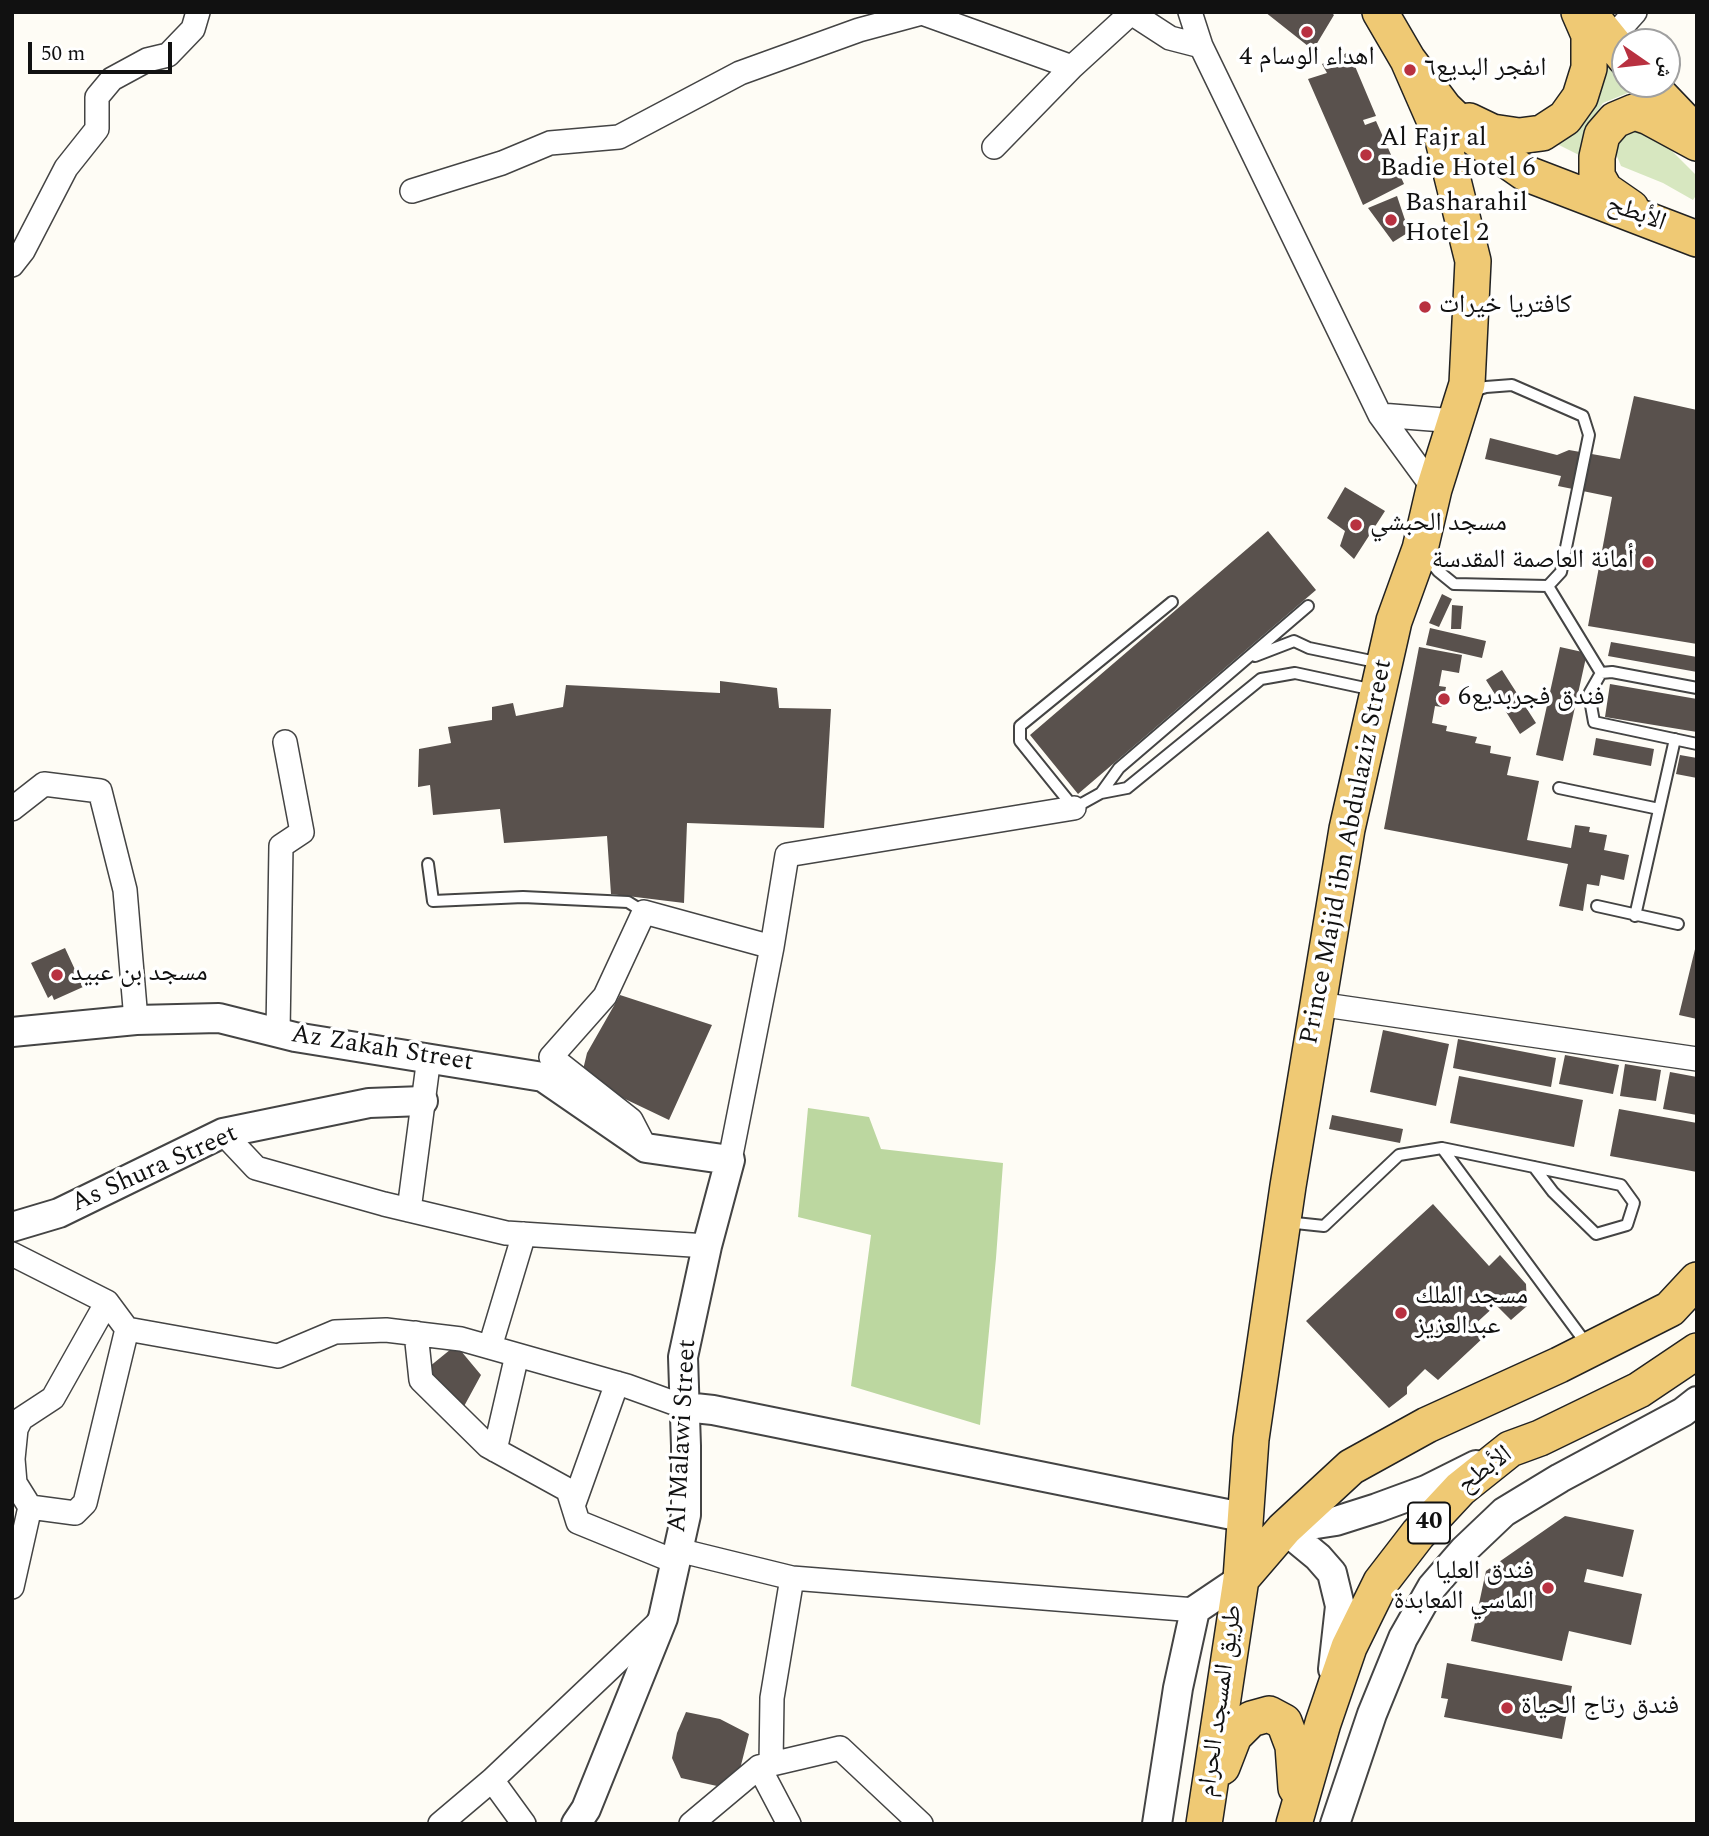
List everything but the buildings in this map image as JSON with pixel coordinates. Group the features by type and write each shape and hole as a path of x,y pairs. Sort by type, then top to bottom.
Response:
{"main road":[{"path":"1380,12 1408,60 1444,108 1492,132 1519,136 1542,133 1565,118 1580,97 1589,68 1589,35 1579,12"},
{"path":"1588,12 1611,40"},
{"name":"Prince Majid ibn Abdulaziz Street","path":"1241,1578 1251,1439 1283,1222 1347,829 1394,621 1420,550 1434,489 1461,407 1473,261 1443,140 1408,60"},
{"path":"1662,98 1697,134"},
{"name":"الأبطح","path":"1444,108 1475,138 1525,173 1697,239"},
{"path":"1645,218 1605,190 1597,176 1597,157 1602,135 1615,120 1633,112 1649,117 1697,143"},
{"path":"1241,1578 1284,1529 1351,1467 1427,1425 1670,1309 1697,1280"},
{"name":"الأبطح","path":"1295,1818 1349,1647 1381,1582 1418,1534 1460,1489 1525,1443 1639,1390 1697,1351"},
{"name":"طريق المسجد الحرام","path":"1205,1815 1241,1578"},
{"path":"1205,1815 1234,1735 1251,1719 1269,1714 1284,1722 1293,1746 1295,1818"}],"street":[{"path":"16,254 66,168 97,129 97,97 112,79 147,61 168,55 193,29 198,12"},
{"path":"1190,12 1201,46 1380,415 1434,489"},
{"path":"1628,28 1635,12"},
{"path":"412,191 502,163 550,144 619,137 740,73 859,30 922,13 1072,67"},
{"path":"995,147 1072,67 1130,13 1170,38 1201,46"},
{"path":"1380,415 1461,407"},
{"path":"278,1032 281,846 302,832 285,742"},
{"path":"12,809 44,784 100,791 125,890 136,1020"},
{"path":"730,1160 772,947 787,855 1074,808"},
{"path":"646,1148 631,1120 551,1057 605,996 644,912 772,947"},
{"path":"1318,1004 1697,1059"},
{"name":"Az Zakah Street","path":"12,1032 136,1020 219,1018 278,1032 543,1077 646,1148 730,1160"},
{"path":"409,1210 429,1057"},
{"name":"As Shura Street","path":"12,1227 59,1213 223,1133 369,1103 423,1101"},
{"path":"223,1133 256,1168 409,1210 506,1233 706,1246"},
{"name":"Al Malawi Street","path":"576,1824 586,1809 663,1618 685,1516 682,1357 706,1246 730,1160"},
{"path":"490,1347 524,1234"},
{"path":"12,1254 107,1302 127,1329 278,1356 335,1332 386,1330 461,1339 617,1383 685,1407 727,1413 1247,1518"},
{"path":"12,1587 30,1507 15,1483 13,1460 16,1430 27,1413 53,1398 107,1302"},
{"path":"30,1507 75,1513 85,1503 127,1329"},
{"path":"416,1334 421,1380 488,1446 568,1490 578,1522 677,1556 792,1578 1195,1610 1241,1578"},
{"path":"495,1450 517,1355"},
{"path":"573,1506 617,1383"},
{"path":"1335,1824 1372,1714 1403,1638 1432,1587 1464,1550 1504,1512 1683,1412 1697,1401"},
{"path":"1284,1529 1336,1521 1377,1508 1426,1490 1525,1443 1568,1474"},
{"path":"1284,1529 1318,1556 1332,1573 1340,1606 1327,1710"},
{"path":"789,1824 765,1765 772,1698 792,1578"},
{"path":"1157,1824 1178,1688 1195,1610"},
{"path":"440,1824 492,1780 663,1618"},
{"path":"691,1824 765,1765 840,1748 921,1824"},
{"path":"492,1780 524,1824"}],"lane":[{"path":"1420,550 1438,571 1454,584 1548,586 1561,572 1589,435 1583,416 1512,385 1486,387 1461,407"},
{"path":"1548,586 1601,673"},
{"path":"1172,601 1020,726 1020,741 1074,808 1101,793 1127,788 1261,679 1295,673 1380,677"},
{"path":"1101,793 1119,768 1308,606"},
{"path":"1246,659 1294,642 1380,677"},
{"path":"1601,673 1612,672 1697,688"},
{"path":"1601,673 1589,694 1594,722 1697,744"},
{"path":"1635,916 1675,739"},
{"path":"1559,788 1659,808"},
{"path":"428,864 433,901 523,897 628,902 644,912"},
{"path":"1597,906 1678,923"},
{"path":"1442,1148 1590,1349"},
{"path":"1283,1222 1324,1226 1399,1155 1442,1148 1534,1167 1621,1185 1634,1203 1627,1225 1596,1234 1553,1192 1534,1167"}],"green space":[{"path":"1607,61 1611,66 1611,98 1615,98 1603,103 1588,125 1583,157 1549,140 1593,101"},
{"path":"1632,126 1654,133 1697,176 1697,194 1693,200 1663,183 1621,166 1614,149 1618,134"},
{"path":"808,1108 869,1117 881,1149 1003,1163 980,1425 851,1386 871,1235 798,1217"}],"place":[{"name":"اهداء الوسام 4","path":"1307,32"},
{"name":"اىفجر البديع٦","path":"1410,70"},
{"name":"Al Fajr al Badie Hotel 6","path":"1366,155"},
{"name":"Basharahil Hotel 2","path":"1391,220"},
{"name":"كافتريا خيرات","path":"1425,307"},
{"name":"مسجد الحبشي","path":"1356,525"},
{"name":"أمانة العاصمة المقدسة","path":"1648,562"},
{"name":"فندق فجربديع6","path":"1444,699"},
{"name":"مسجد بن عبيد","path":"57,975"},
{"name":"مسجد الملك عبدالعزيز","path":"1401,1313"},
{"name":"فندق العليا الماسي المعابدة","path":"1548,1588"},
{"name":"فندق رتاج الحياة","path":"1507,1708"}]}
